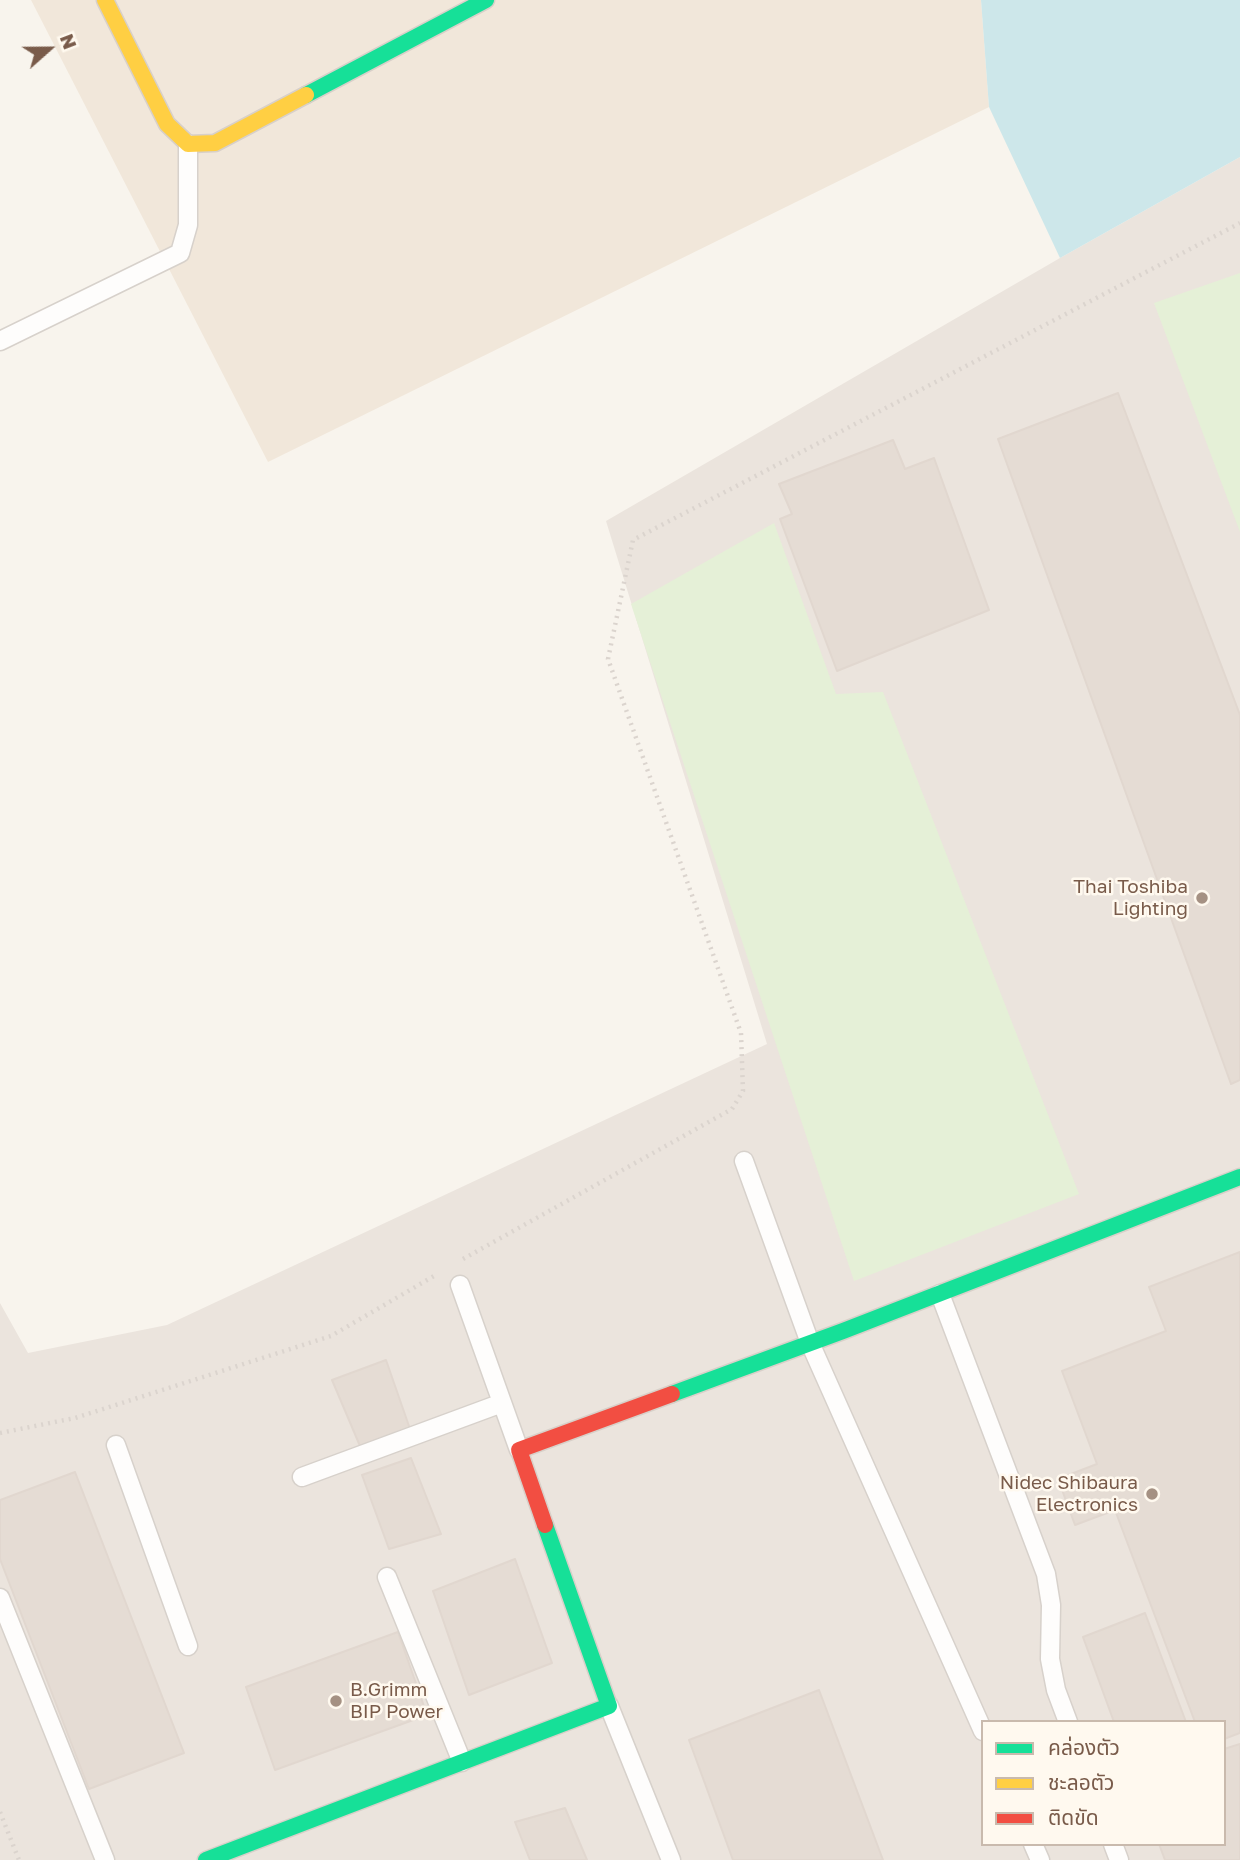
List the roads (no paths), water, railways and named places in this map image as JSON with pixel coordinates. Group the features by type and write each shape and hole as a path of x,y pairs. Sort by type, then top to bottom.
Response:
{"street":[{"path":"105,0 167,124 188,144 215,143 486,0"},
{"path":"206,1860 609,1706 519,1450 940,1294 1240,1177"}],"lane":[{"path":"0,341 180,253 188,225 188,144"},
{"path":"744,1161 810,1343 981,1727"},
{"path":"460,1285 519,1450"},
{"path":"940,1294 1046,1574 1051,1605 1050,1659 1056,1690 1067,1720"},
{"path":"302,1477 502,1403"},
{"path":"116,1445 188,1646"},
{"path":"387,1577 462,1762"},
{"path":"0,1598 104,1860"},
{"path":"609,1706 671,1860"}],"water":[{"path":"981,0 1240,0 1240,157 1060,258 989,107"}],"place":[{"name":"Thai Toshiba Lighting","path":"1202,898"},
{"name":"Nidec Shibaura Electronics","path":"1152,1494"},
{"name":"B.Grimm BIP Power","path":"336,1701"}]}
